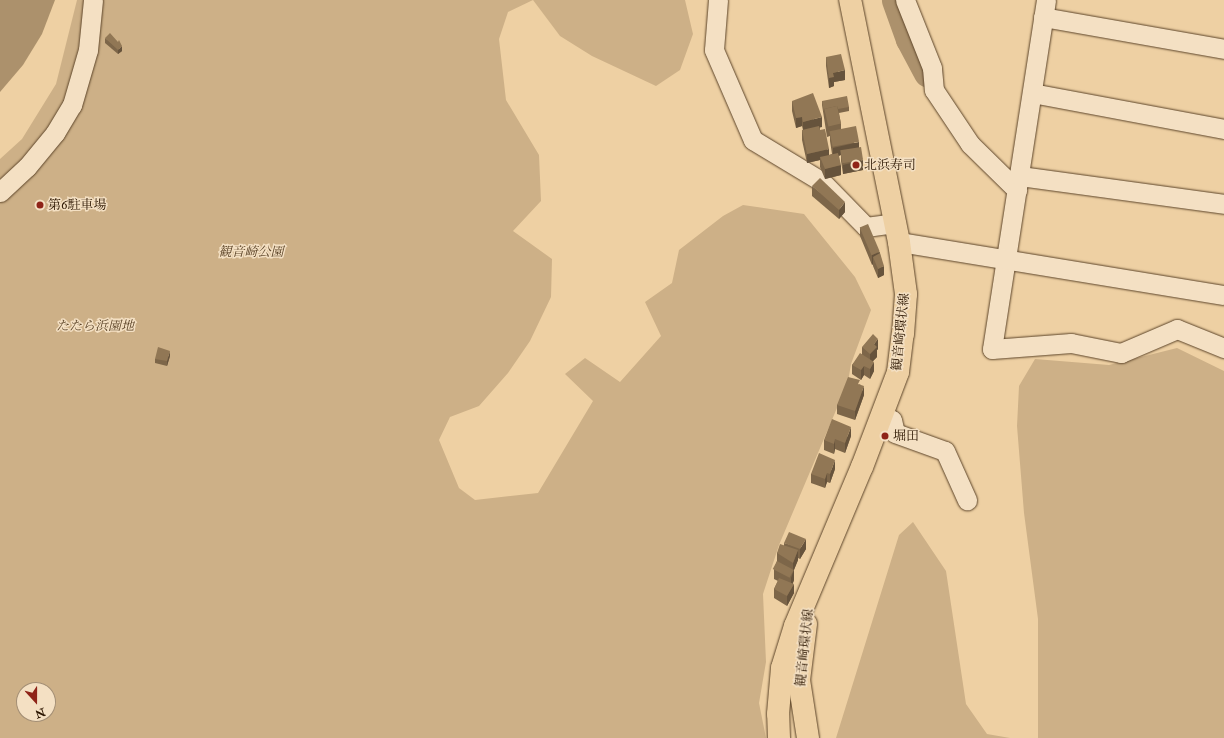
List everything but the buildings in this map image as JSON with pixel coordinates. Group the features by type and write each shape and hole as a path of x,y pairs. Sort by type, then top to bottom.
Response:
{"main road":[{"name":"観音崎環状線","path":"779,738 778,714 782,668 795,626 898,372 903,334 906,294 898,233 850,0"},
{"name":"観音崎環状線","path":"808,738 799,680 814,581"}],"street":[{"path":"0,192 27,167 55,133 72,105 88,50 93,0"},
{"path":"718,0 714,50 753,140 821,181 866,227 1006,258 1224,295"},
{"path":"905,0 932,68 934,90 970,144 1018,183 1224,204"},
{"path":"1224,49 1045,9 992,349 1071,343 1121,353 1177,329 1224,348"},
{"path":"1032,93 1224,129"},
{"path":"881,417 892,420 896,433 945,451 967,500"}],"green space":[{"name":"観音崎公園","path":"77,0 533,0 508,12 499,39 506,100 539,155 541,201 513,231 552,259 551,297 530,341 508,373 479,406 450,417 439,440 459,488 475,500 538,493 593,401 565,374 585,358 620,382 661,336 645,302 672,283 679,250 723,216 743,205 804,214 855,277 871,310 851,364 848,382 779,545 763,594 766,662 759,703 766,738 0,738 0,159 22,139 56,84"},
{"path":"533,0 685,0 693,34 680,70 656,86 592,56 560,36"},
{"path":"1177,348 1224,371 1224,738 1038,738 1038,619 1024,513 1017,426 1019,386 1035,359 1109,365"},
{"path":"913,522 946,571 966,704 987,734 1010,738 836,738 899,535"}],"shaded area":[{"path":"0,0 55,0 42,34 23,65 0,92"}],"waterway":[{"path":"896,0 910,39 928,73"}],"place":[{"name":"北浜寿司","path":"856,165"},
{"name":"第6駐車場","path":"40,205"},
{"name":"堀田","path":"885,436"}],"park label":[{"name":"たたら浜園地","path":"95,326"}]}
